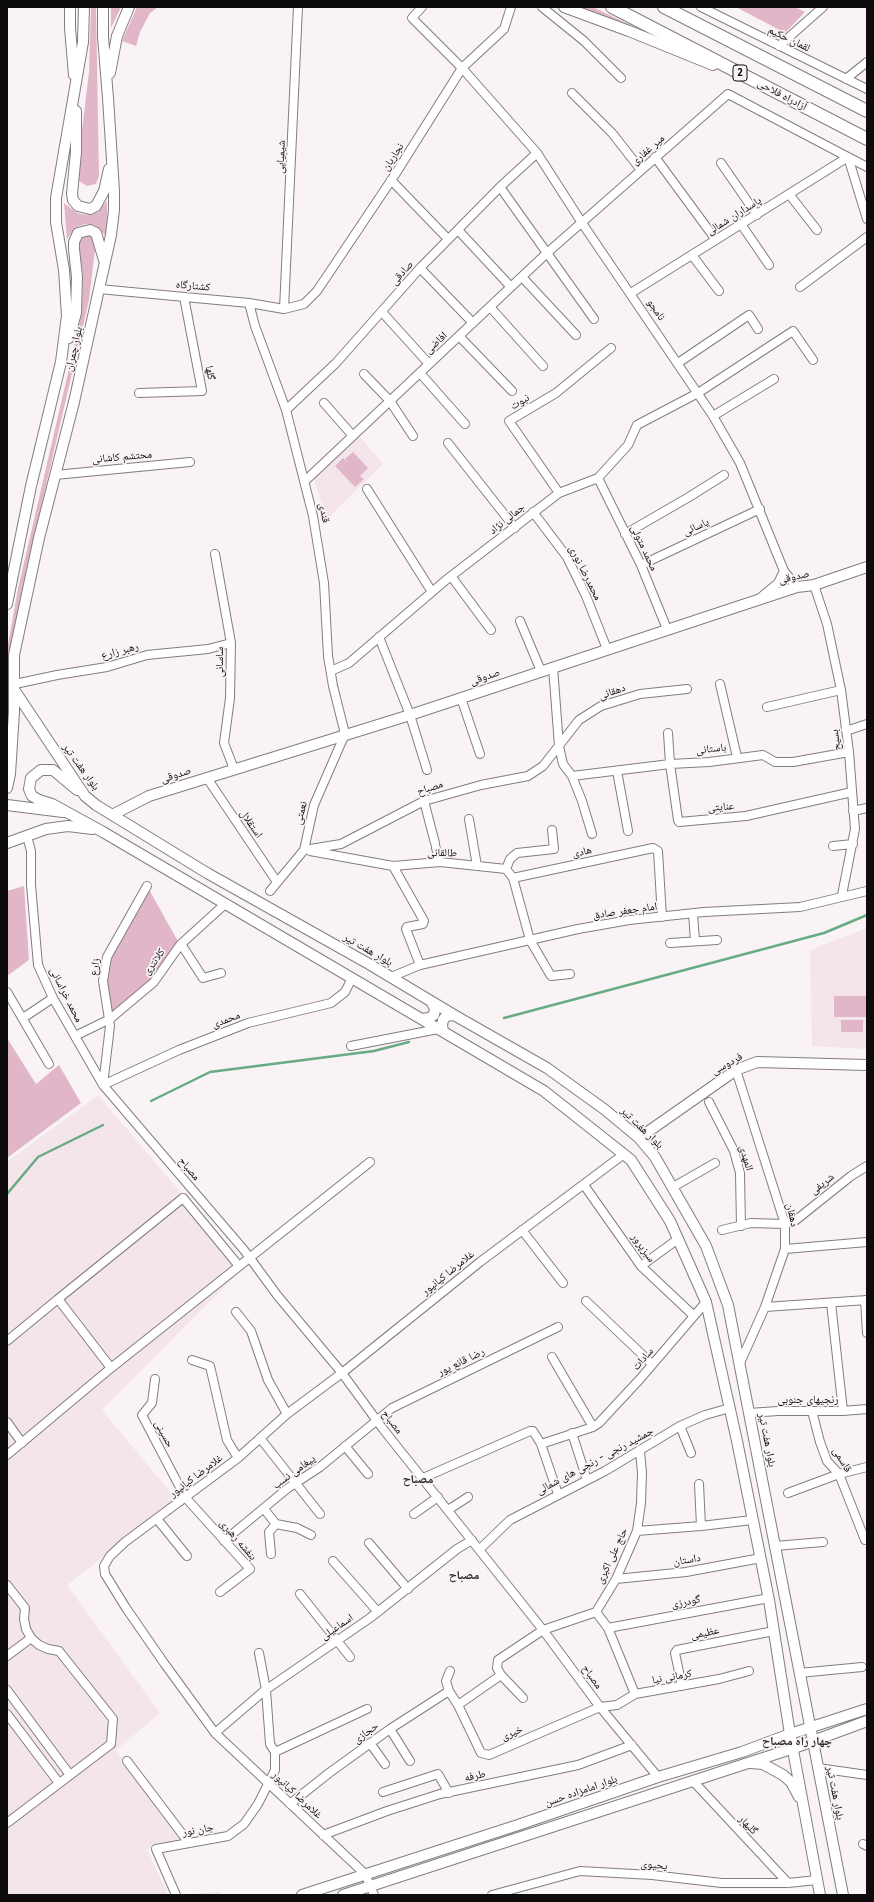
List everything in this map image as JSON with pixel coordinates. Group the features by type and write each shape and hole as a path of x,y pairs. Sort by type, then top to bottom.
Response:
{"highway":[{"name":"آزادراه فلاحی","path":"612,7 867,139"},
{"name":"2","path":"664,7 867,111"}],"main road":[{"path":"70,7 70,28 75,88 76,146 72,194 73,200 78,206 90,209 96,206 100,201 111,159"},
{"name":"بلوار چمران","path":"7,604 31,486 61,362 67,316 64,270 56,222 56,198 83,42 84,7"},
{"name":"بلوار چمران","path":"7,788 10,774 15,688 14,655 55,474 74,402 111,235 114,210 108,90 102,37 103,7"},
{"path":"108,90 117,36 122,20 129,7"},
{"path":"564,7 629,31 765,86"},
{"path":"61,362 76,313 77,277 74,242 78,233 90,230 96,233 104,262"},
{"name":"صدوقی","path":"112,815 149,796 410,715 759,599 797,587 814,585 867,567"},
{"name":"بلوار هفت تیر","path":"15,688 85,796 96,806 432,1003 547,1068 572,1084 604,1109 638,1138 655,1157 706,1246 728,1305 809,1728 843,1895"},
{"path":"85,796 53,770 41,770 31,778 29,789 32,796 69,813 103,832 544,1091 631,1160 670,1221 706,1302 730,1408 769,1598 790,1734 794,1748 820,1895"},
{"path":"7,805 69,813"},
{"path":"7,843 46,830 68,826 84,827 103,832"},
{"path":"422,1019 429,1018 434,1015 436,1009 432,1003"},
{"path":"441,1030 443,1020 446,1016 454,1015"},
{"name":"فردوسی","path":"638,1138 736,1070 757,1062 867,1065"},
{"path":"743,1472 753,1479 757,1477 760,1469"},
{"path":"751,1508 756,1498 767,1506"},
{"name":"بلوار امامزاده حسن","path":"302,1895 518,1825 658,1777 742,1752 790,1734 867,1709"},
{"path":"770,1741 781,1730 787,1711"},
{"path":"343,1895 372,1891 794,1748 812,1740 867,1721"},
{"path":"749,1762 763,1764 783,1775 791,1782 804,1806"}],"street":[{"name":"شیمیایی","path":"284,308 298,7"},
{"name":"نامجو","path":"422,7 412,18 462,68 538,153 582,223 714,416 740,463 784,571 797,587"},
{"name":"نجاریان","path":"284,308 304,304 317,291 391,180 462,68 504,29 511,7"},
{"path":"542,7 584,41 621,78"},
{"name":"لقمان حکیم","path":"701,7 867,90"},
{"path":"778,46 824,7"},
{"path":"846,79 867,62"},
{"path":"572,93 612,133 641,170"},
{"name":"میر غفاری","path":"582,223 728,94 848,157"},
{"name":"صادقی","path":"286,410 336,364 420,268 500,187 538,153"},
{"path":"655,157 716,240"},
{"path":"848,157 867,167"},
{"path":"848,157 867,219"},
{"name":"پاسداران شمالی","path":"631,293 848,157"},
{"path":"721,163 757,214"},
{"path":"391,180 446,237"},
{"path":"500,187 594,319"},
{"path":"789,194 817,230"},
{"name":"افاضی","path":"306,480 547,253 582,223"},
{"path":"742,224 769,264"},
{"path":"458,230 511,287"},
{"path":"800,288 867,237"},
{"path":"692,255 719,291"},
{"path":"420,268 473,323"},
{"path":"522,277 576,334"},
{"name":"کشتارگاه","path":"99,289 249,303 284,308"},
{"name":"گلها","path":"139,393 202,391 184,297"},
{"name":"قندی","path":"249,303 255,326 286,410 306,480 314,516 324,583 331,671 345,734"},
{"path":"490,307 543,366"},
{"path":"382,312 429,364"},
{"path":"678,363 748,315 758,329"},
{"name":"جمالی نژاد","path":"331,671 349,663 451,576 515,528 533,512 559,494 598,478 628,445 637,426 698,393 793,331 813,360"},
{"path":"459,336 512,391"},
{"name":"نبوت","path":"559,494 509,421 556,393 612,348"},
{"path":"420,373 465,424"},
{"path":"364,374 390,402 413,436"},
{"path":"714,416 774,378"},
{"path":"324,403 353,436"},
{"path":"448,443 515,528"},
{"name":"محتشم کاشانی","path":"55,474 190,462"},
{"path":"626,534 724,475"},
{"name":"محمد متولی","path":"598,478 641,565 667,629"},
{"path":"367,489 432,592"},
{"name":"یاسائی","path":"641,565 760,509"},
{"name":"محمدرضا نوری","path":"533,512 567,557 586,596 607,649"},
{"name":"ساسانی","path":"215,554 231,643 230,698 224,743 234,769"},
{"path":"759,599 778,583 784,571"},
{"path":"451,576 491,630"},
{"name":"بسیح","path":"814,585 827,624 841,690 852,792 855,829 842,895"},
{"path":"520,622 541,671"},
{"path":"380,638 410,715 427,770"},
{"name":"رهبر زارع","path":"15,688 57,675 107,667 147,655 208,649 231,643"},
{"path":"553,667 559,746 563,764 572,776 592,834"},
{"path":"720,684 737,757"},
{"name":"دهقانی","path":"559,746 579,720 601,706 640,694 687,689"},
{"path":"767,707 841,690"},
{"path":"461,698 480,754"},
{"path":"846,731 867,724"},
{"name":"عنایتی","path":"668,733 670,764 678,820 682,822 746,816 852,792"},
{"name":"نعمتی","path":"270,891 304,850 314,805 345,734"},
{"name":"مصباح","path":"304,850 342,844 424,801 481,785 528,776 543,766 559,746"},
{"name":"باستانی","path":"572,776 670,764 710,762 737,757 763,755 775,762 781,762 848,752"},
{"path":"617,771 628,831"},
{"name":"استقلال","path":"206,778 277,882"},
{"path":"424,801 440,862"},
{"path":"853,811 867,808"},
{"path":"469,819 477,866"},
{"path":"552,830 554,849 517,853 510,859 506,869 513,878 530,940 552,976 570,974"},
{"name":"محمد خراسانی","path":"27,836 31,851 31,885 38,965 53,998 103,1085"},
{"path":"833,846 852,844"},
{"name":"هادی","path":"513,878 656,849 658,851 662,917"},
{"name":"طالقانی","path":"304,850 393,866 440,862 506,869"},
{"path":"393,866 424,921 423,924 407,927 406,929 420,965"},
{"name":"زارع","path":"103,1085 108,1053 110,1019 103,981 107,957 147,886"},
{"name":"امام جعفر صادق","path":"391,978 420,965 578,929 629,920 693,913 800,906 842,895 867,891"},
{"name":"کلانتری","path":"75,1036 110,1019 154,982 181,944 225,904"},
{"path":"693,913 695,941"},
{"path":"670,943 717,940"},
{"path":"181,944 203,978 221,973"},
{"name":"محمدی","path":"103,1085 179,1050 248,1023 332,1004 345,992 352,978"},
{"path":"7,992 49,1064"},
{"path":"23,1018 53,998"},
{"path":"351,1046 441,1030"},
{"name":"دهقان","path":"736,1070 785,1224 785,1249 765,1307 740,1363"},
{"name":"مصباح","path":"103,1085 249,1257 277,1295 342,1373 376,1419 480,1549 600,1707 658,1777"},
{"name":"المهدی","path":"709,1102 734,1151 740,1173 741,1226"},
{"name":"غلامرضا کیانپور","path":"365,1874 215,1733 164,1663 105,1574 104,1566 110,1556 238,1458 287,1414 342,1373 522,1230 624,1154"},
{"path":"7,1456 111,1368 370,1162"},
{"path":"673,1187 715,1163"},
{"name":"شریفی","path":"722,1230 751,1223 785,1224 796,1220 851,1176 867,1166"},
{"name":"سبزپرور","path":"584,1185 641,1266 694,1316"},
{"path":"7,1341 183,1198 238,1266"},
{"path":"522,1230 563,1283"},
{"path":"641,1266 678,1239"},
{"path":"785,1249 867,1242"},
{"path":"58,1299 111,1368"},
{"path":"765,1307 866,1300 867,1332"},
{"path":"586,1301 652,1364"},
{"name":"سادات","path":"593,1427 652,1364 706,1302"},
{"path":"831,1302 843,1411"},
{"path":"236,1312 251,1332 268,1380 287,1414"},
{"name":"رضا قانع پور","path":"376,1419 392,1408 558,1328"},
{"path":"540,1444 593,1427 552,1357"},
{"path":"192,1360 210,1366 227,1440 238,1458"},
{"name":"حسینی","path":"155,1379 152,1403 142,1415 186,1497"},
{"name":"جمشید رنجی - رنجی های شمالی","path":"480,1549 510,1520 558,1494 588,1480 640,1451 680,1426 705,1415 730,1408"},
{"name":"رنجیهای جنوبی","path":"749,1413 778,1410 843,1411 867,1409"},
{"name":"قاسمی","path":"812,1411 820,1442 827,1461 839,1474 865,1540 867,1540"},
{"name":"پیغامی نسب","path":"224,1541 295,1484 320,1467 376,1419"},
{"path":"7,1422 22,1443"},
{"path":"680,1426 691,1453"},
{"path":"423,1478 533,1431 540,1444 558,1494"},
{"path":"572,1433 588,1480"},
{"path":"260,1438 320,1514"},
{"path":"345,1446 368,1474"},
{"name":"حاج علی اکبری","path":"596,1612 616,1579 637,1531 642,1495 640,1451"},
{"path":"788,1493 839,1474 867,1467"},
{"path":"699,1484 701,1526"},
{"name":"بنفشه رهبری","path":"186,1497 250,1569 220,1592"},
{"path":"414,1514 438,1497"},
{"path":"448,1510 468,1497"},
{"path":"264,1509 276,1524 297,1528 311,1535"},
{"path":"157,1519 187,1556"},
{"path":"637,1531 752,1520"},
{"path":"271,1554 269,1532 276,1524"},
{"name":"اسماعیلی","path":"215,1733 266,1690 378,1612 457,1549 472,1540"},
{"path":"775,1546 824,1542"},
{"path":"368,1543 408,1589"},
{"name":"داستان","path":"616,1579 686,1572 761,1558"},
{"path":"333,1561 378,1612"},
{"path":"7,1585 25,1608 24,1619 26,1629 31,1638 48,1650 58,1651 114,1719 111,1744 8,1820"},
{"path":"300,1594 350,1657"},
{"name":"گودرزی","path":"608,1628 769,1598"},
{"path":"523,1698 501,1675 497,1668 498,1660 543,1630 596,1612 608,1628 635,1694"},
{"name":"عظیمی","path":"682,1686 675,1653 677,1650 774,1631"},
{"path":"7,1656 31,1638"},
{"path":"259,1652 266,1690"},
{"path":"799,1673 862,1667"},
{"path":"449,1691 446,1681 450,1671"},
{"name":"کرمانی نیا","path":"600,1707 617,1705 635,1694 682,1686 749,1671"},
{"path":"458,1705 501,1675"},
{"path":"7,1690 70,1775"},
{"name":"جان نور","path":"176,1895 156,1849 228,1836 244,1824 258,1804 269,1784 275,1770 275,1752 270,1744 266,1690"},
{"name":"خیری","path":"449,1691 458,1705 482,1753 489,1755 600,1707"},
{"name":"حجازی","path":"290,1804 370,1743 449,1691"},
{"path":"275,1752 367,1709"},
{"path":"7,1714 60,1783"},
{"path":"390,1729 410,1761"},
{"path":"370,1743 385,1764"},
{"name":"طرفه","path":"324,1835 387,1811 449,1792 578,1765 632,1745"},
{"path":"127,1761 189,1843"},
{"path":"818,1768 867,1775"},
{"path":"383,1792 438,1774 449,1792"},
{"name":"گلبهار","path":"693,1781 788,1883"},
{"name":"یحیوی","path":"492,1895 580,1871 652,1875 722,1883 788,1883 817,1880"},
{"path":"365,1874 372,1891"}],"shaded area":[{"path":"91,7 96,7 99,176 96,184 87,186 79,181 77,171 89,72"},
{"path":"111,7 121,7 111,28"},
{"path":"137,7 158,7 150,13 140,32 136,46 122,41"},
{"path":"574,7 593,7 630,25"},
{"path":"736,7 795,7 805,12 785,33"},
{"path":"107,201 107,237 96,226 86,224 76,227 67,239 64,203 77,213 87,215 98,212"},
{"path":"86,235 93,235 96,241 89,300 22,589 7,679 7,650 18,589 80,321 83,276 79,245 82,237"},
{"path":"358,434 383,464 327,519 313,477"},
{"path":"353,452 368,468 360,476 364,479 355,487 335,466 343,458 349,464 345,459"},
{"path":"24,886 29,960 7,976 7,891"},
{"path":"147,886 180,945 154,982 110,1019 103,981 107,957"},
{"path":"867,928 867,1049 812,1046 810,950"},
{"path":"834,996 867,996 867,1017 834,1017"},
{"path":"841,1020 863,1020 863,1032 841,1032"},
{"path":"7,1038 36,1084 59,1065 81,1103 7,1158"},
{"path":"98,1095 244,1267 102,1410 177,1500 67,1585 160,1713 116,1750 180,1839 147,1849 168,1895 7,1895 7,1162"},
{"path":"219,1892 220,1895 190,1894"}],"waterway":[{"path":"504,1018 824,933 867,915"},
{"path":"151,1101 210,1072 374,1051 409,1042"},
{"path":"7,1194 38,1157 103,1125"}],"district":[{"name":"مصباح","path":"418,1480"},
{"name":"مصباح","path":"464,1576"},
{"name":"چهار راه مصباح","path":"797,1742"}]}
